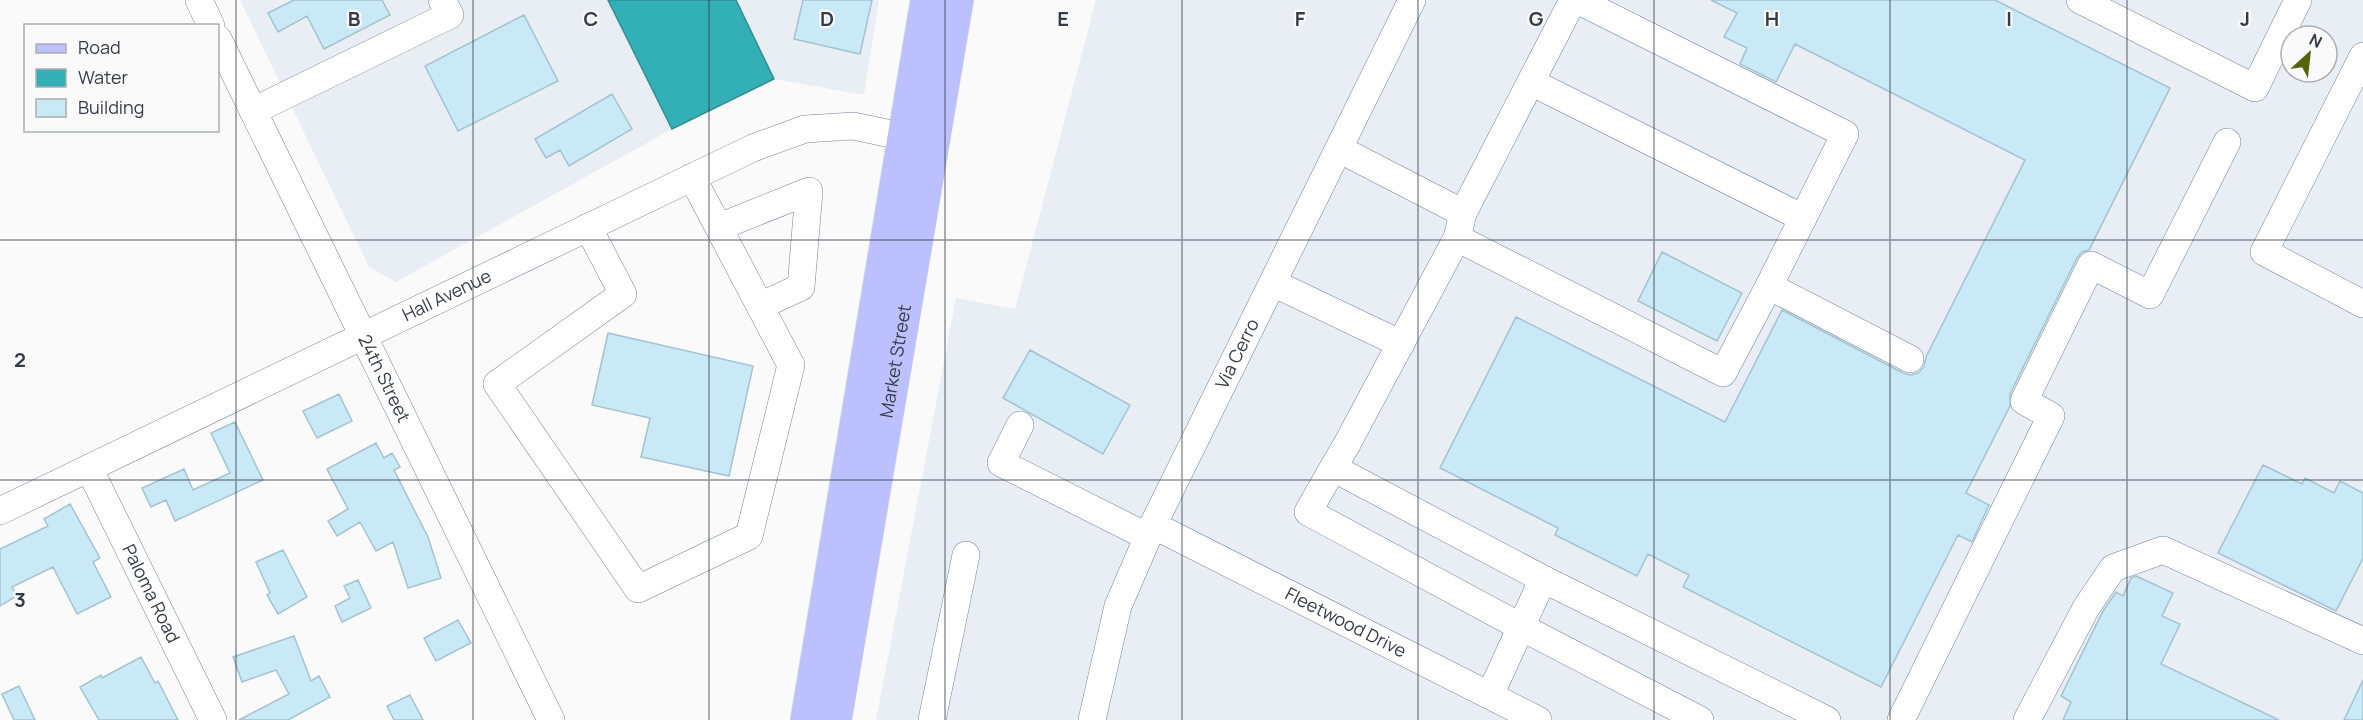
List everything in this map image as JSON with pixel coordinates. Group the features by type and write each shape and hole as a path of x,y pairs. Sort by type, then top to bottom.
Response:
{"main road":[{"name":"Market Street","path":"835,720 918,140 927,0"},
{"name":"Market Street","path":"807,720 918,140 957,0"}],"street":[{"path":"199,0 210,24"},
{"path":"253,111 450,15 442,0"},
{"name":"Via Cerro","path":"1092,720 1118,606 1150,531 1412,0"},
{"path":"1339,149 1460,226 1723,373 1845,134 1575,0 1531,82 1460,226 1401,344 1308,512 1700,720"},
{"path":"2080,0 2255,88 2298,0"},
{"name":"24th Street","path":"219,41 551,720"},
{"path":"2363,56 2264,252 2363,304"},
{"path":"1531,82 1803,218"},
{"name":"Hall Avenue","path":"0,511 753,148 805,129 853,126 918,140"},
{"path":"1901,720 2051,416 2024,401 2091,265 2150,295 2227,142"},
{"path":"588,227 623,294 497,384 638,589 749,536 790,365 692,177"},
{"path":"719,227 809,191 801,287 760,306"},
{"path":"1273,283 1401,344"},
{"path":"1769,286 1910,359"},
{"name":"Fleetwood Drive","path":"1020,425 1001,462 1150,531 1539,720"},
{"name":"Paloma Road","path":"89,468 213,720"},
{"path":"1333,468 1543,579 1827,720"},
{"path":"2027,720 2086,608 2113,568 2163,550 2363,641"},
{"path":"932,720 966,555"},
{"path":"1490,695 1543,579"}],"shaded area":[{"path":"240,0 608,0 672,129 396,282 369,267"},
{"path":"736,0 879,0 864,95 774,79"},
{"path":"1096,0 2363,0 2363,720 876,720 956,298 1015,309"}],"water":[{"path":"608,0 736,0 774,79 672,129"}],"building":[{"path":"294,0 382,0 390,15 324,49 307,16 278,32 268,13"},
{"path":"803,0 872,0 860,54 794,39"},
{"path":"1711,0 1995,0 2170,88 2089,250 2082,252 2077,258 2010,394 2010,406 1966,493 1989,505 1972,542 1958,535 1881,687 1683,587 1689,575 1648,554 1637,576 1555,535 1558,528 1440,468 1516,317 1725,422 1782,310 1903,373 1910,375 1918,373 1924,367 1926,357 2025,160 1795,44 1776,82 1740,64 1747,48 1724,37 1737,13"},
{"path":"524,15 558,81 458,131 425,66"},
{"path":"612,94 632,129 569,166 560,150 546,158 535,139"},
{"path":"1662,252 1742,293 1717,341 1638,301"},
{"path":"608,333 753,366 729,476 641,457 650,418 592,405"},
{"path":"1030,350 1130,405 1103,454 1003,398"},
{"path":"339,394 352,421 317,438 303,411"},
{"path":"235,422 263,480 175,521 166,500 151,507 142,488 184,469 193,490 230,473 211,433"},
{"path":"376,443 384,458 392,453 400,467 394,470 428,537 441,578 408,588 393,542 376,551 360,522 337,536 328,521 348,509 327,469"},
{"path":"2263,465 2302,484 2305,478 2334,493 2340,481 2363,493 2363,558 2336,611 2218,553"},
{"path":"70,504 100,558 93,562 111,597 77,614 53,567 12,587 17,596 0,606 0,549 48,526 44,519"},
{"path":"283,550 307,597 278,614 267,595 270,593 256,562"},
{"path":"2136,576 2173,593 2162,616 2180,624 2161,664 2279,720 2063,720 2071,702 2061,696 2103,611 2116,592 2123,596 2131,578"},
{"path":"358,580 371,608 342,622 335,606 350,598 344,586"},
{"path":"458,620 471,643 436,661 424,638"},
{"path":"294,636 311,681 319,676 330,697 288,720 239,720 289,694 276,670 242,682 233,657"},
{"path":"141,657 155,683 158,681 178,720 99,720 80,687"},
{"path":"2363,680 2363,720 2344,720"},
{"path":"19,686 35,720 14,720 2,694"},
{"path":"410,695 423,720 394,720 387,706"}]}
